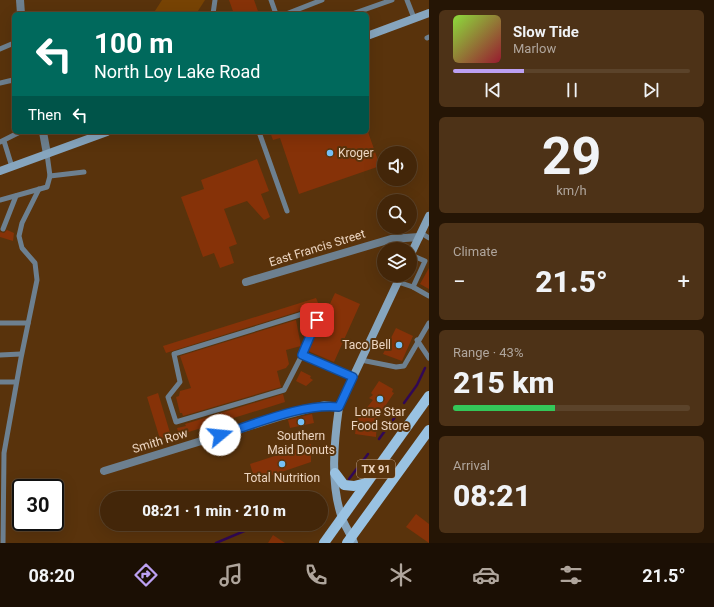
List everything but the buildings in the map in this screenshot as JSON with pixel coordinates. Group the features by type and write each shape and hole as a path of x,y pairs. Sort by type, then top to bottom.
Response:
{"main road":[{"name":"TX 91","path":"324,543 429,396"},
{"name":"TX 91","path":"351,541 429,430"},
{"path":"335,473 344,485 354,486 366,483"}],"street":[{"path":"20,0 21,12"},
{"path":"369,35 429,13"},
{"path":"43,134 47,154"},
{"path":"0,171 102,134"},
{"path":"417,242 429,216"},
{"name":"East Francis Street","path":"246,282 391,239 420,235"},
{"path":"351,541 342,518 335,473 336,427 339,407 398,282"},
{"name":"Smith Row","path":"104,471 278,416 324,406 339,407"}],"lane":[{"path":"213,12 215,0"},
{"path":"271,0 275,12"},
{"path":"291,12 322,0"},
{"path":"358,12 392,0"},
{"path":"407,0 414,18"},
{"path":"0,49 12,44"},
{"path":"0,83 12,80"},
{"path":"12,167 2,142 16,134"},
{"path":"259,134 287,211"},
{"path":"0,200 47,187 50,176 47,154"},
{"path":"50,176 84,172"},
{"path":"3,543 2,465 21,354 37,280 35,263 22,248 19,236 22,223 40,189"},
{"path":"3,229 16,196"},
{"path":"420,235 429,238"},
{"path":"417,258 425,261 417,278"},
{"path":"404,282 429,296"},
{"path":"413,287 415,282"},
{"path":"322,308 302,355 284,390 176,422 168,397 180,382 174,354 322,308"},
{"path":"0,323 28,323"},
{"path":"361,360 396,367 404,366 417,340 429,323"},
{"path":"417,340 429,358"},
{"path":"0,355 21,354"},
{"path":"302,355 353,377"},
{"path":"0,382 16,382"}],"shaded area":[{"path":"162,0 205,0 197,12 154,12"}],"waterway":[{"path":"404,403 417,385 425,368"},
{"path":"379,439 395,417"},
{"path":"349,479 368,454"},
{"path":"216,543 244,531"}],"place":[{"name":"Kroger","path":"330,153"},
{"name":"Taco Bell","path":"399,345"},
{"name":"Lone Star Food Store","path":"380,399"},
{"name":"Southern Maid Donuts","path":"301,422"},
{"name":"Total Nutrition","path":"282,464"}],"route":[{"path":"220,435 278,416 324,406 339,407 353,377 302,355 317,320"}]}
